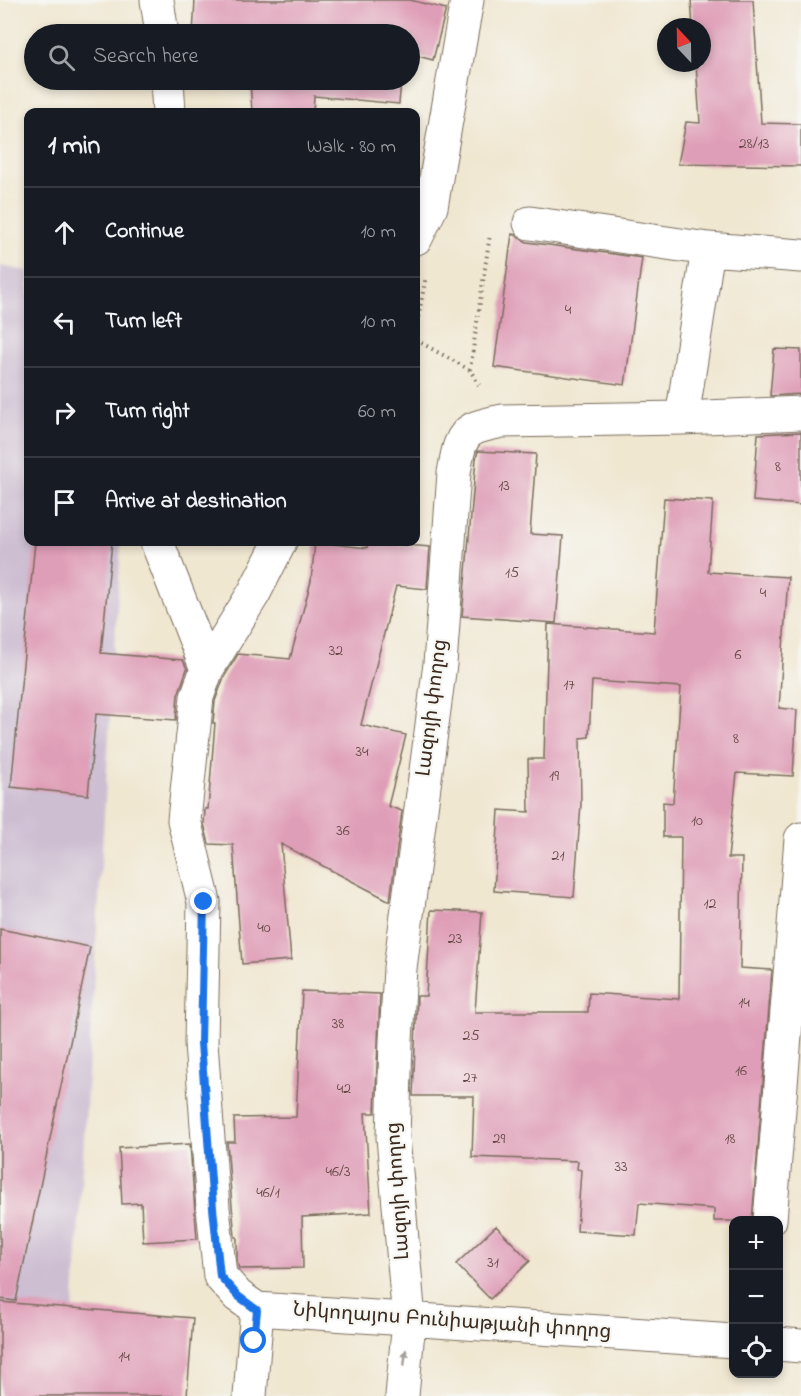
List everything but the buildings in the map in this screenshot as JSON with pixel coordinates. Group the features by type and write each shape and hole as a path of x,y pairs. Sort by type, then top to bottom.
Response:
{"street":[{"path":"157,0 161,24"},
{"path":"420,230 431,207 467,0"},
{"path":"168,90 169,108"},
{"path":"530,223 708,249 801,256"},
{"path":"682,418 708,249"},
{"name":"Լազոյի փողոց","path":"409,1320 393,1137 400,968 440,664 454,473 464,437 473,429 502,421 682,418 801,413"},
{"path":"159,546 207,669"},
{"path":"250,1396 257,1310 238,1296 220,1276 201,1043 204,902 184,820 197,697 207,669 254,593 278,546"},
{"path":"770,1216 801,839"},
{"name":"Նիկողայոս Բունիաթյանի փողոց","path":"257,1310 729,1341"},
{"path":"402,1396 409,1320"},
{"path":"783,1344 801,1346"}],"path":[{"path":"470,370 493,217 530,223"},
{"path":"420,310 428,271"},
{"path":"420,342 470,370 502,421"}],"shaded area":[{"path":"0,266 24,270 24,546 121,546 68,1396 0,1396"}],"route":[{"path":"204,902 201,1043 220,1276 238,1296 257,1310 254,1341"}]}
